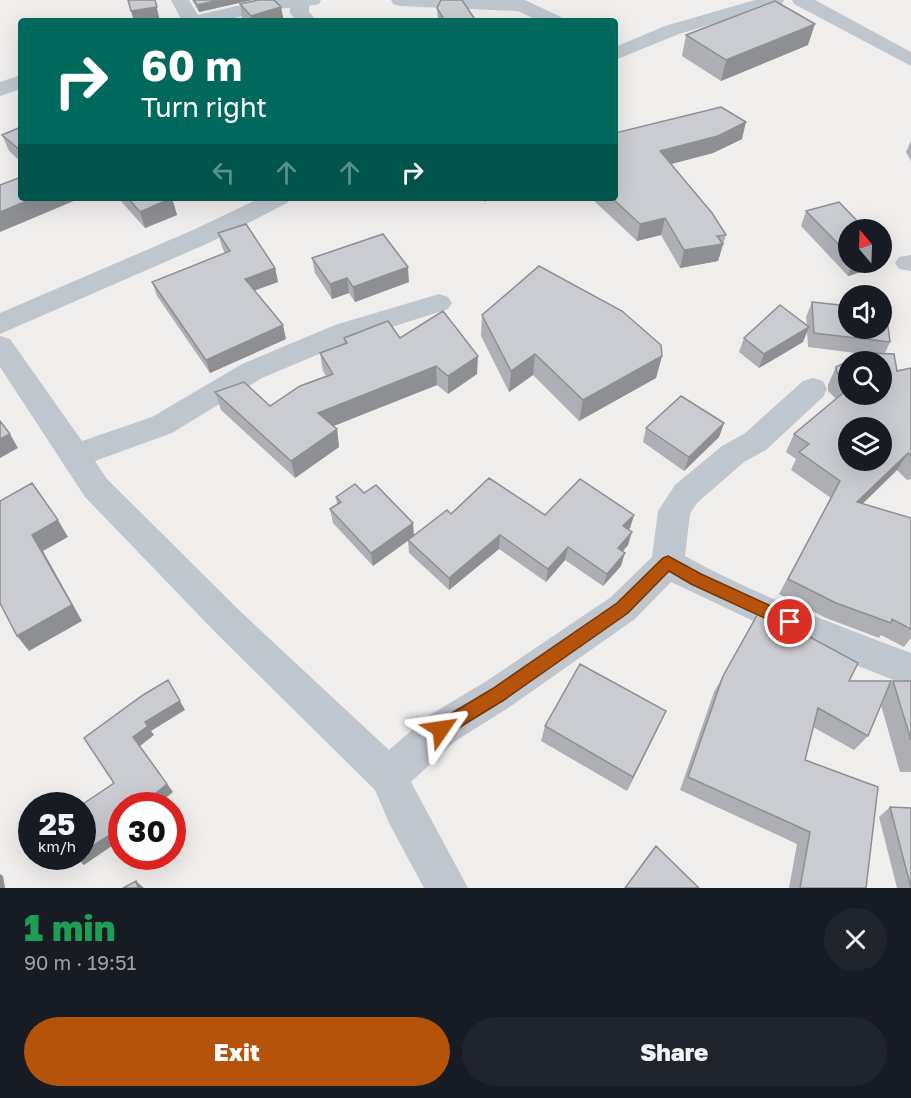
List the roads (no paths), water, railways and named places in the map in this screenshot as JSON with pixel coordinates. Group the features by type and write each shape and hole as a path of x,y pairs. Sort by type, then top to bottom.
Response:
{"street":[{"path":"180,0 190,18"},
{"path":"400,0 522,5 548,18"},
{"path":"618,53 672,30 775,0"},
{"path":"801,0 911,60"},
{"path":"210,18 273,3 296,1 304,18"},
{"path":"0,90 18,82"},
{"path":"0,324 202,236 273,201"},
{"path":"76,456 162,425 252,371 304,349 345,332 439,303"},
{"path":"2,354 76,456 96,488 230,624 389,776 404,811 447,888"},
{"path":"389,776 441,729 498,694 623,608 668,562 674,511 686,494 733,454 755,442 813,389"},
{"path":"668,562 696,579 808,630 911,670"}]}
